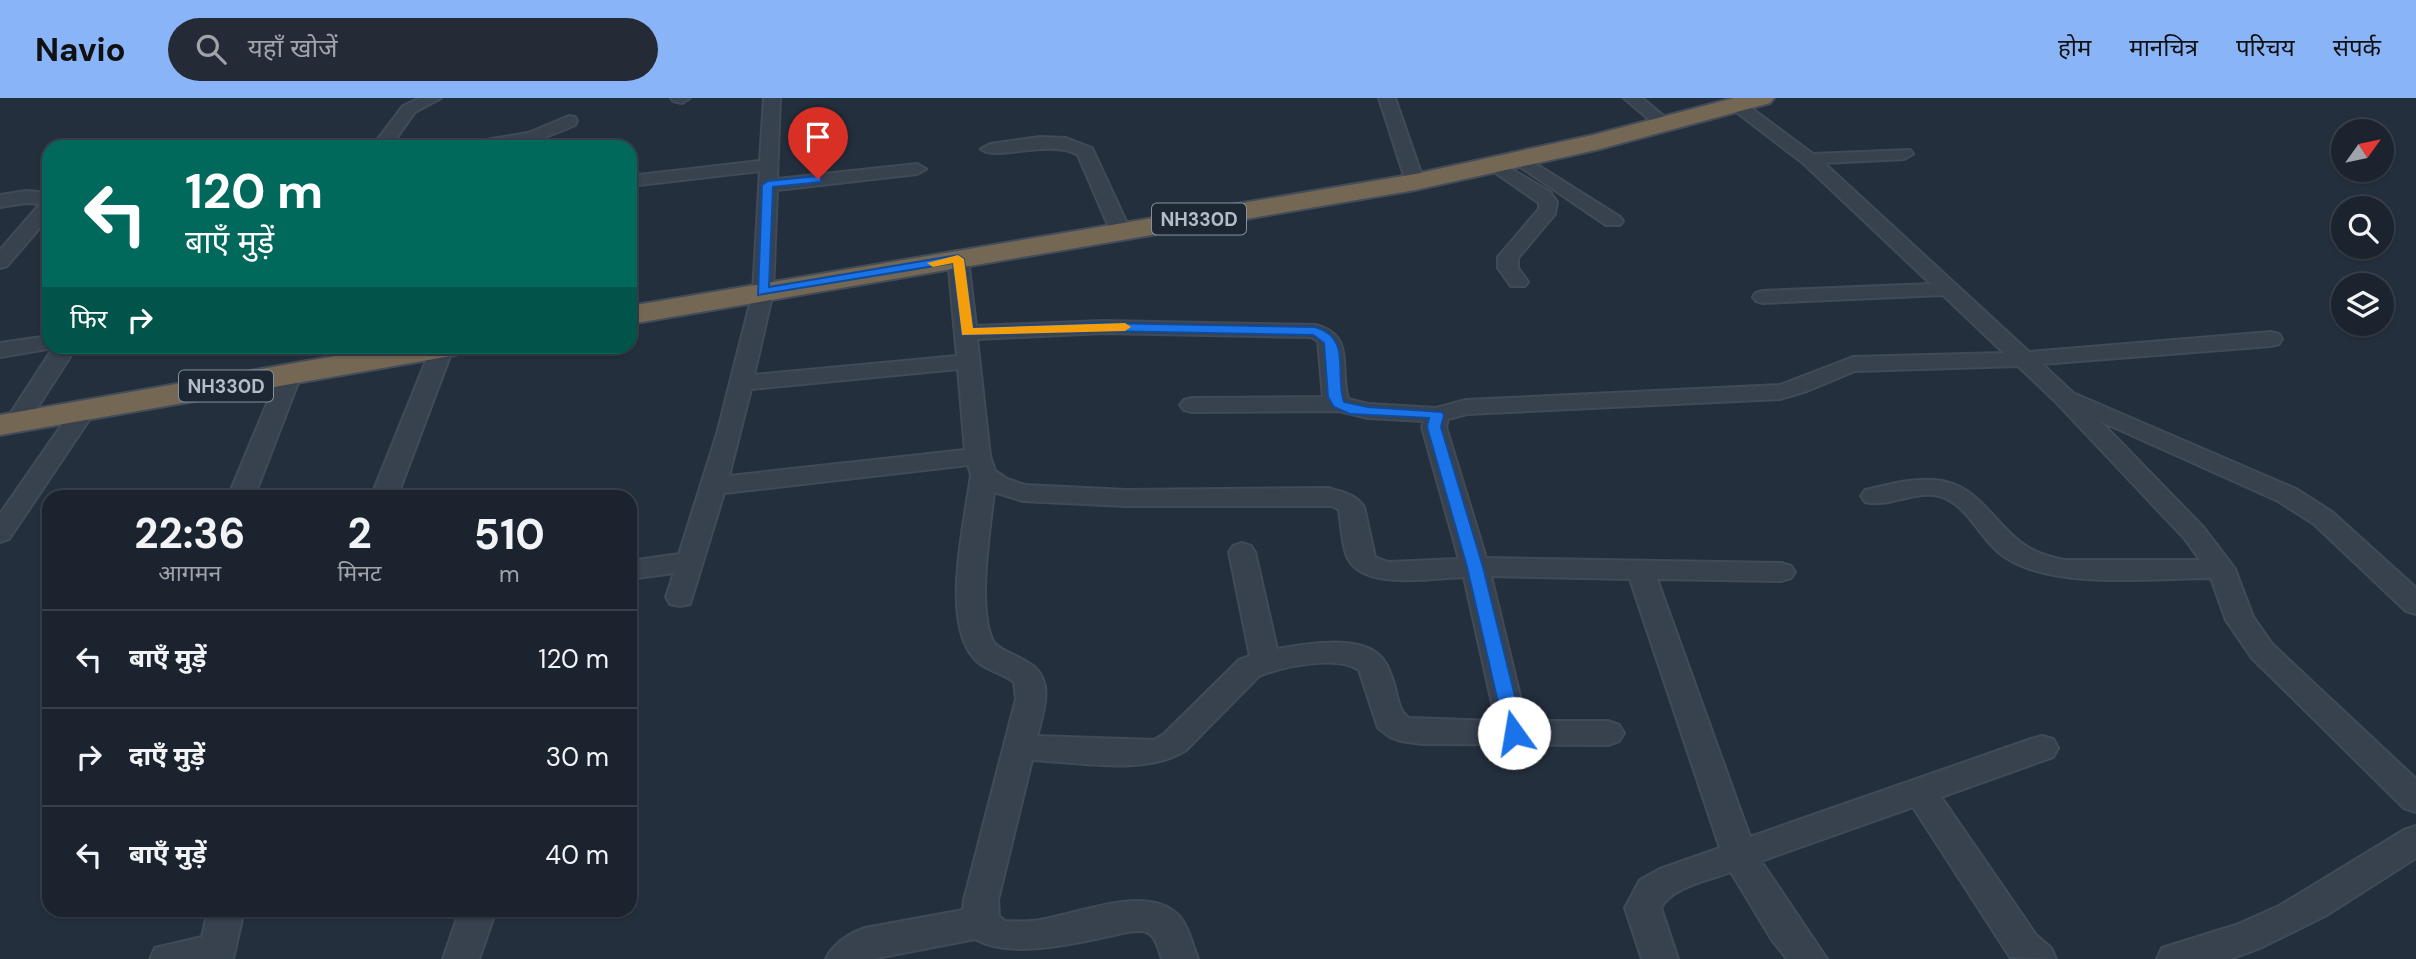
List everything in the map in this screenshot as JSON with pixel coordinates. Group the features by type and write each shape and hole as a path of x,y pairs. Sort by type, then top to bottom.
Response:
{"highway":[{"name":"NH330D","path":"637,314 1415,183 1755,100"},
{"name":"NH330D","path":"9,424 402,354"}],"street":[{"path":"385,140 409,109 433,98"},
{"path":"680,597 743,383 763,292 772,98"},
{"path":"1387,98 1415,183"},
{"path":"1632,98 1665,124"},
{"path":"1755,100 1809,159 2062,395 2194,533 2221,569 2240,620 2262,651 2416,799"},
{"path":"521,140 532,138 569,121"},
{"path":"990,149 1051,143 1079,146 1086,152 1121,232"},
{"path":"1809,159 1904,154"},
{"path":"1508,162 1612,222"},
{"path":"1508,162 1548,202 1548,210 1508,257 1508,268 1518,282"},
{"path":"637,180 769,165"},
{"path":"768,185 917,169"},
{"path":"0,201 42,199"},
{"path":"0,262 42,208"},
{"path":"958,259 981,466 971,594 974,634 982,650 1017,667 1029,678 1031,699 982,900 981,922"},
{"path":"1763,297 1950,289"},
{"path":"967,332 1104,327 1315,331 1326,336 1331,342 1335,397 1339,404"},
{"path":"1192,405 1339,404 1350,409 1437,415 1466,407 1780,392 1801,388 1833,370 1853,365 2024,359 2271,339"},
{"path":"0,350 42,344"},
{"path":"9,424 59,354"},
{"path":"386,490 427,354"},
{"path":"743,383 970,361"},
{"path":"244,490 290,375"},
{"path":"2062,395 2287,495 2323,518 2416,604"},
{"path":"0,533 83,411"},
{"path":"1437,415 1434,427 1475,567 1514,733"},
{"path":"713,486 981,466"},
{"path":"981,466 998,485 1023,493 1070,497 1328,496 1342,500 1351,507 1360,555 1365,563 1385,571 1475,567 1781,572"},
{"path":"1874,496 1930,487 1947,490 1962,498 2010,548 2040,564 2064,569 2221,569"},
{"path":"1242,552 1265,660"},
{"path":"637,569 690,562"},
{"path":"1640,569 1739,855 1785,929 1809,959"},
{"path":"1019,747 1141,753 1161,751 1175,742 1249,668 1265,660 1337,654 1363,656 1373,665 1389,720 1401,729 1422,732 1608,733"},
{"path":"1660,959 1643,908 1652,890 1672,878 2042,748"},
{"path":"1920,791 2023,946 2038,959"},
{"path":"2175,959 2247,937 2296,913 2335,893 2416,840"},
{"path":"981,922 998,937 1032,937 1126,917 1152,916 1167,927 1180,959"},
{"path":"168,959 216,955 224,917"},
{"path":"461,959 476,917"},
{"path":"844,959 865,944 981,922"}],"slow traffic":[{"path":"933,263 958,259 967,332 1125,327"}],"route":[{"path":"818,179 768,185 763,292 958,259 967,332 1104,327 1315,331 1326,336 1331,342 1335,397 1339,404 1350,409 1437,415 1434,427 1475,567 1514,733"}]}
